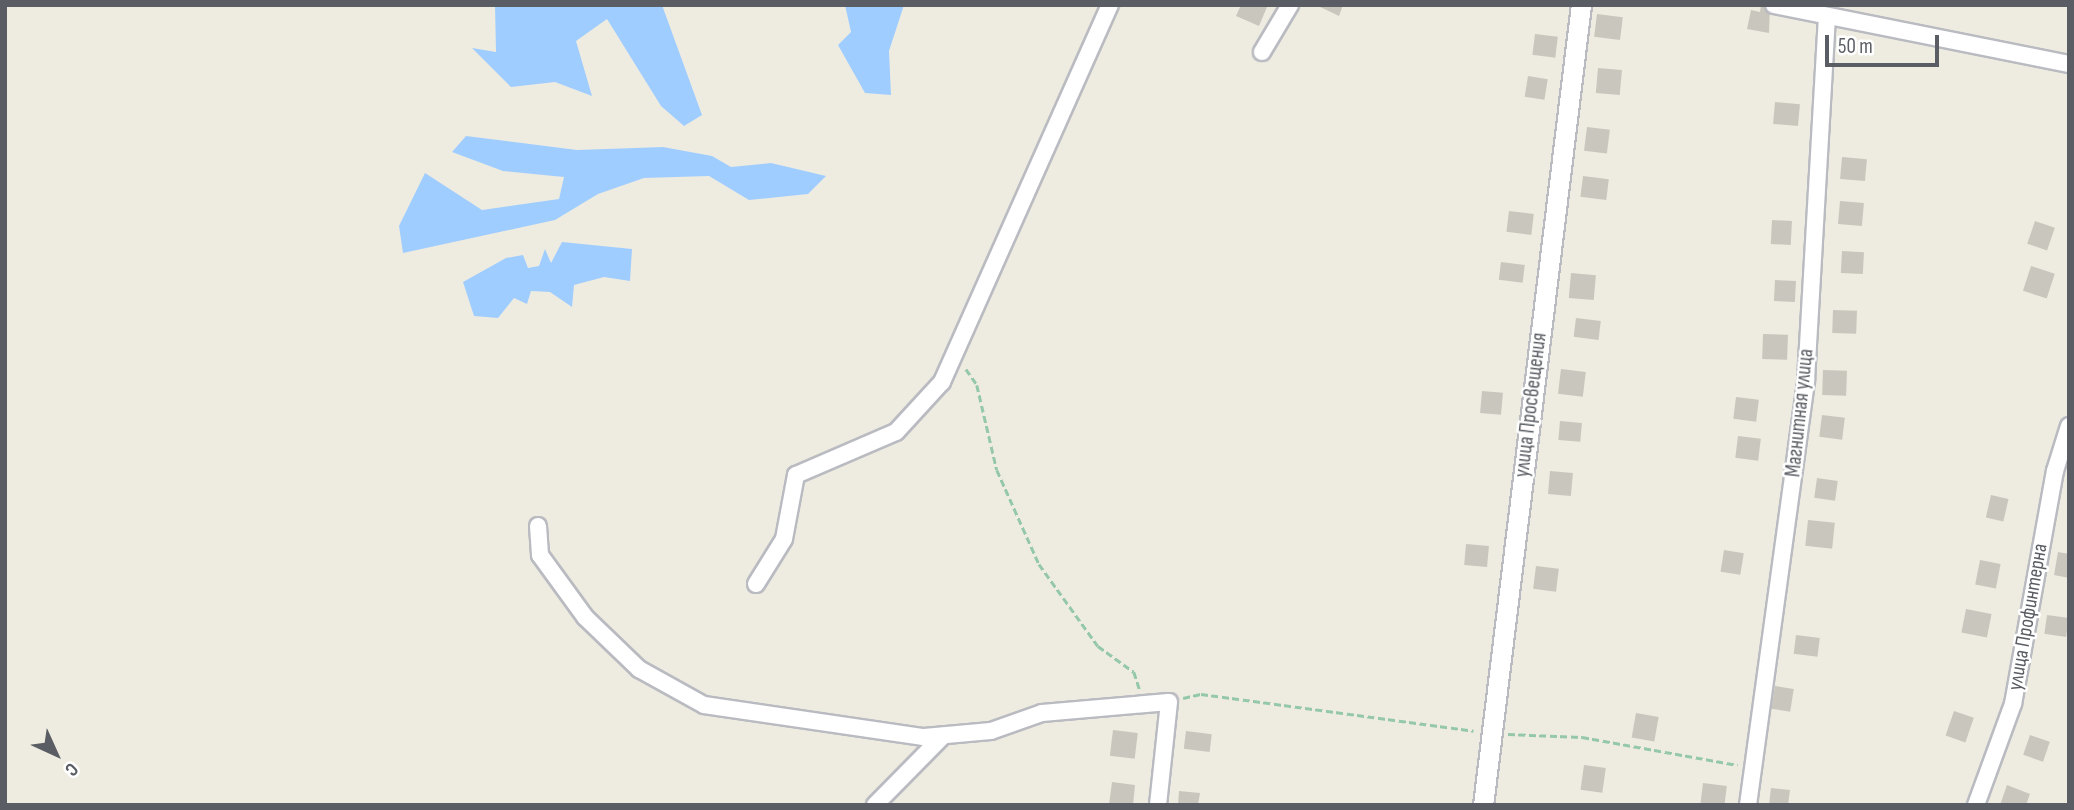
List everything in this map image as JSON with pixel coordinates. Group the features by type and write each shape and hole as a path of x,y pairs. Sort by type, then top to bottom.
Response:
{"street":[{"path":"755,584 784,539 796,475 895,432 942,382 1110,5"},
{"path":"1262,52 1290,5"},
{"name":"улица Просвещения","path":"1483,805 1581,5"},
{"path":"1774,5 1827,19 2069,64"},
{"name":"Магнитная улица","path":"1748,805 1806,380 1827,19"},
{"name":"улица Профинтерна","path":"1976,805 2012,704 2054,471 2069,426"},
{"path":"538,526 540,555 585,617 639,669 672,689 745,715 943,736 991,731 1042,713 1169,702 1158,805"},
{"path":"875,805 943,736"}],"path":[{"path":"955,354 977,385 997,470 1039,564 1098,646 1134,673 1144,704"},
{"path":"1169,702 1201,694 1492,734 1582,737 1754,767"}],"water":[{"path":"495,5 662,5 702,115 684,126 661,106 607,19 576,41 592,96 555,82 511,87 472,48 496,52"},
{"path":"845,5 904,5 889,51 891,95 865,93 838,45 851,32"},
{"path":"466,136 577,150 663,147 712,156 731,167 771,163 826,176 808,194 749,200 709,176 644,178 598,194 555,220 403,253 399,226 425,173 482,210 559,199 564,177 503,171 452,152"},
{"path":"562,242 632,249 630,281 604,277 574,285 572,307 550,292 531,291 527,304 514,298 498,318 474,316 463,282 506,258 523,255 528,268 539,266 545,249 551,263"}],"building":[{"path":"1241,5 1267,7 1259,26 1236,16"},
{"path":"1316,5 1343,5 1339,16"},
{"path":"1761,5 1770,6 1769,33 1747,29 1751,10 1760,12"},
{"path":"1597,14 1623,17 1620,40 1594,37"},
{"path":"1535,34 1558,37 1555,58 1532,55"},
{"path":"1598,68 1622,70 1620,95 1596,93"},
{"path":"1528,76 1548,79 1544,100 1525,97"},
{"path":"1775,102 1800,104 1798,126 1773,124"},
{"path":"1587,127 1610,130 1607,154 1584,151"},
{"path":"1842,157 1867,159 1865,181 1840,179"},
{"path":"1583,176 1609,179 1606,200 1580,197"},
{"path":"1840,201 1864,203 1862,226 1838,224"},
{"path":"1509,211 1534,214 1531,235 1506,232"},
{"path":"1772,220 1792,221 1791,245 1771,244"},
{"path":"2035,221 2055,228 2047,251 2027,244"},
{"path":"1842,251 1864,252 1863,274 1841,273"},
{"path":"1501,262 1525,265 1523,283 1499,280"},
{"path":"2031,266 2055,274 2047,298 2023,291"},
{"path":"1571,273 1596,275 1594,300 1569,298"},
{"path":"1775,280 1796,281 1795,302 1774,301"},
{"path":"1833,310 1857,311 1856,334 1832,333"},
{"path":"1576,318 1601,321 1598,340 1574,337"},
{"path":"1763,334 1788,335 1787,360 1762,359"},
{"path":"1561,369 1586,372 1583,397 1558,394"},
{"path":"1823,370 1847,371 1846,396 1822,395"},
{"path":"1482,391 1503,393 1501,415 1480,413"},
{"path":"1736,397 1759,400 1756,422 1733,419"},
{"path":"1822,415 1845,418 1842,440 1819,437"},
{"path":"1560,421 1582,423 1580,442 1558,440"},
{"path":"1738,436 1761,439 1758,461 1735,458"},
{"path":"1550,471 1573,473 1571,496 1548,494"},
{"path":"1817,478 1838,481 1835,501 1814,498"},
{"path":"1991,495 2009,499 2003,521 1986,517"},
{"path":"1808,520 1835,523 1832,549 1805,546"},
{"path":"1466,544 1489,546 1487,567 1464,565"},
{"path":"1724,550 1744,553 1740,575 1721,572"},
{"path":"2058,552 2069,554 2069,578 2054,575"},
{"path":"1980,560 2001,564 1996,589 1975,585"},
{"path":"1536,566 1559,569 1556,592 1533,589"},
{"path":"1966,609 1992,614 1987,638 1961,633"},
{"path":"2047,615 2069,618 2066,637 2044,634"},
{"path":"1796,635 1820,638 1818,657 1794,654"},
{"path":"1775,686 1794,689 1790,712 1771,709"},
{"path":"1954,711 1974,718 1965,742 1946,736"},
{"path":"1636,713 1659,717 1654,742 1632,738"},
{"path":"1113,730 1138,733 1135,759 1110,756"},
{"path":"1186,731 1212,734 1210,752 1184,749"},
{"path":"2030,735 2050,742 2043,762 2023,755"},
{"path":"1584,765 1606,768 1602,793 1581,790"},
{"path":"1112,782 1135,785 1133,805 1109,805"},
{"path":"1703,783 1727,786 1724,805 1701,803"},
{"path":"2007,785 2030,794 2026,805 2000,805"},
{"path":"1771,788 1790,790 1788,805 1769,805"},
{"path":"1179,791 1200,793 1198,805 1178,805"}]}
